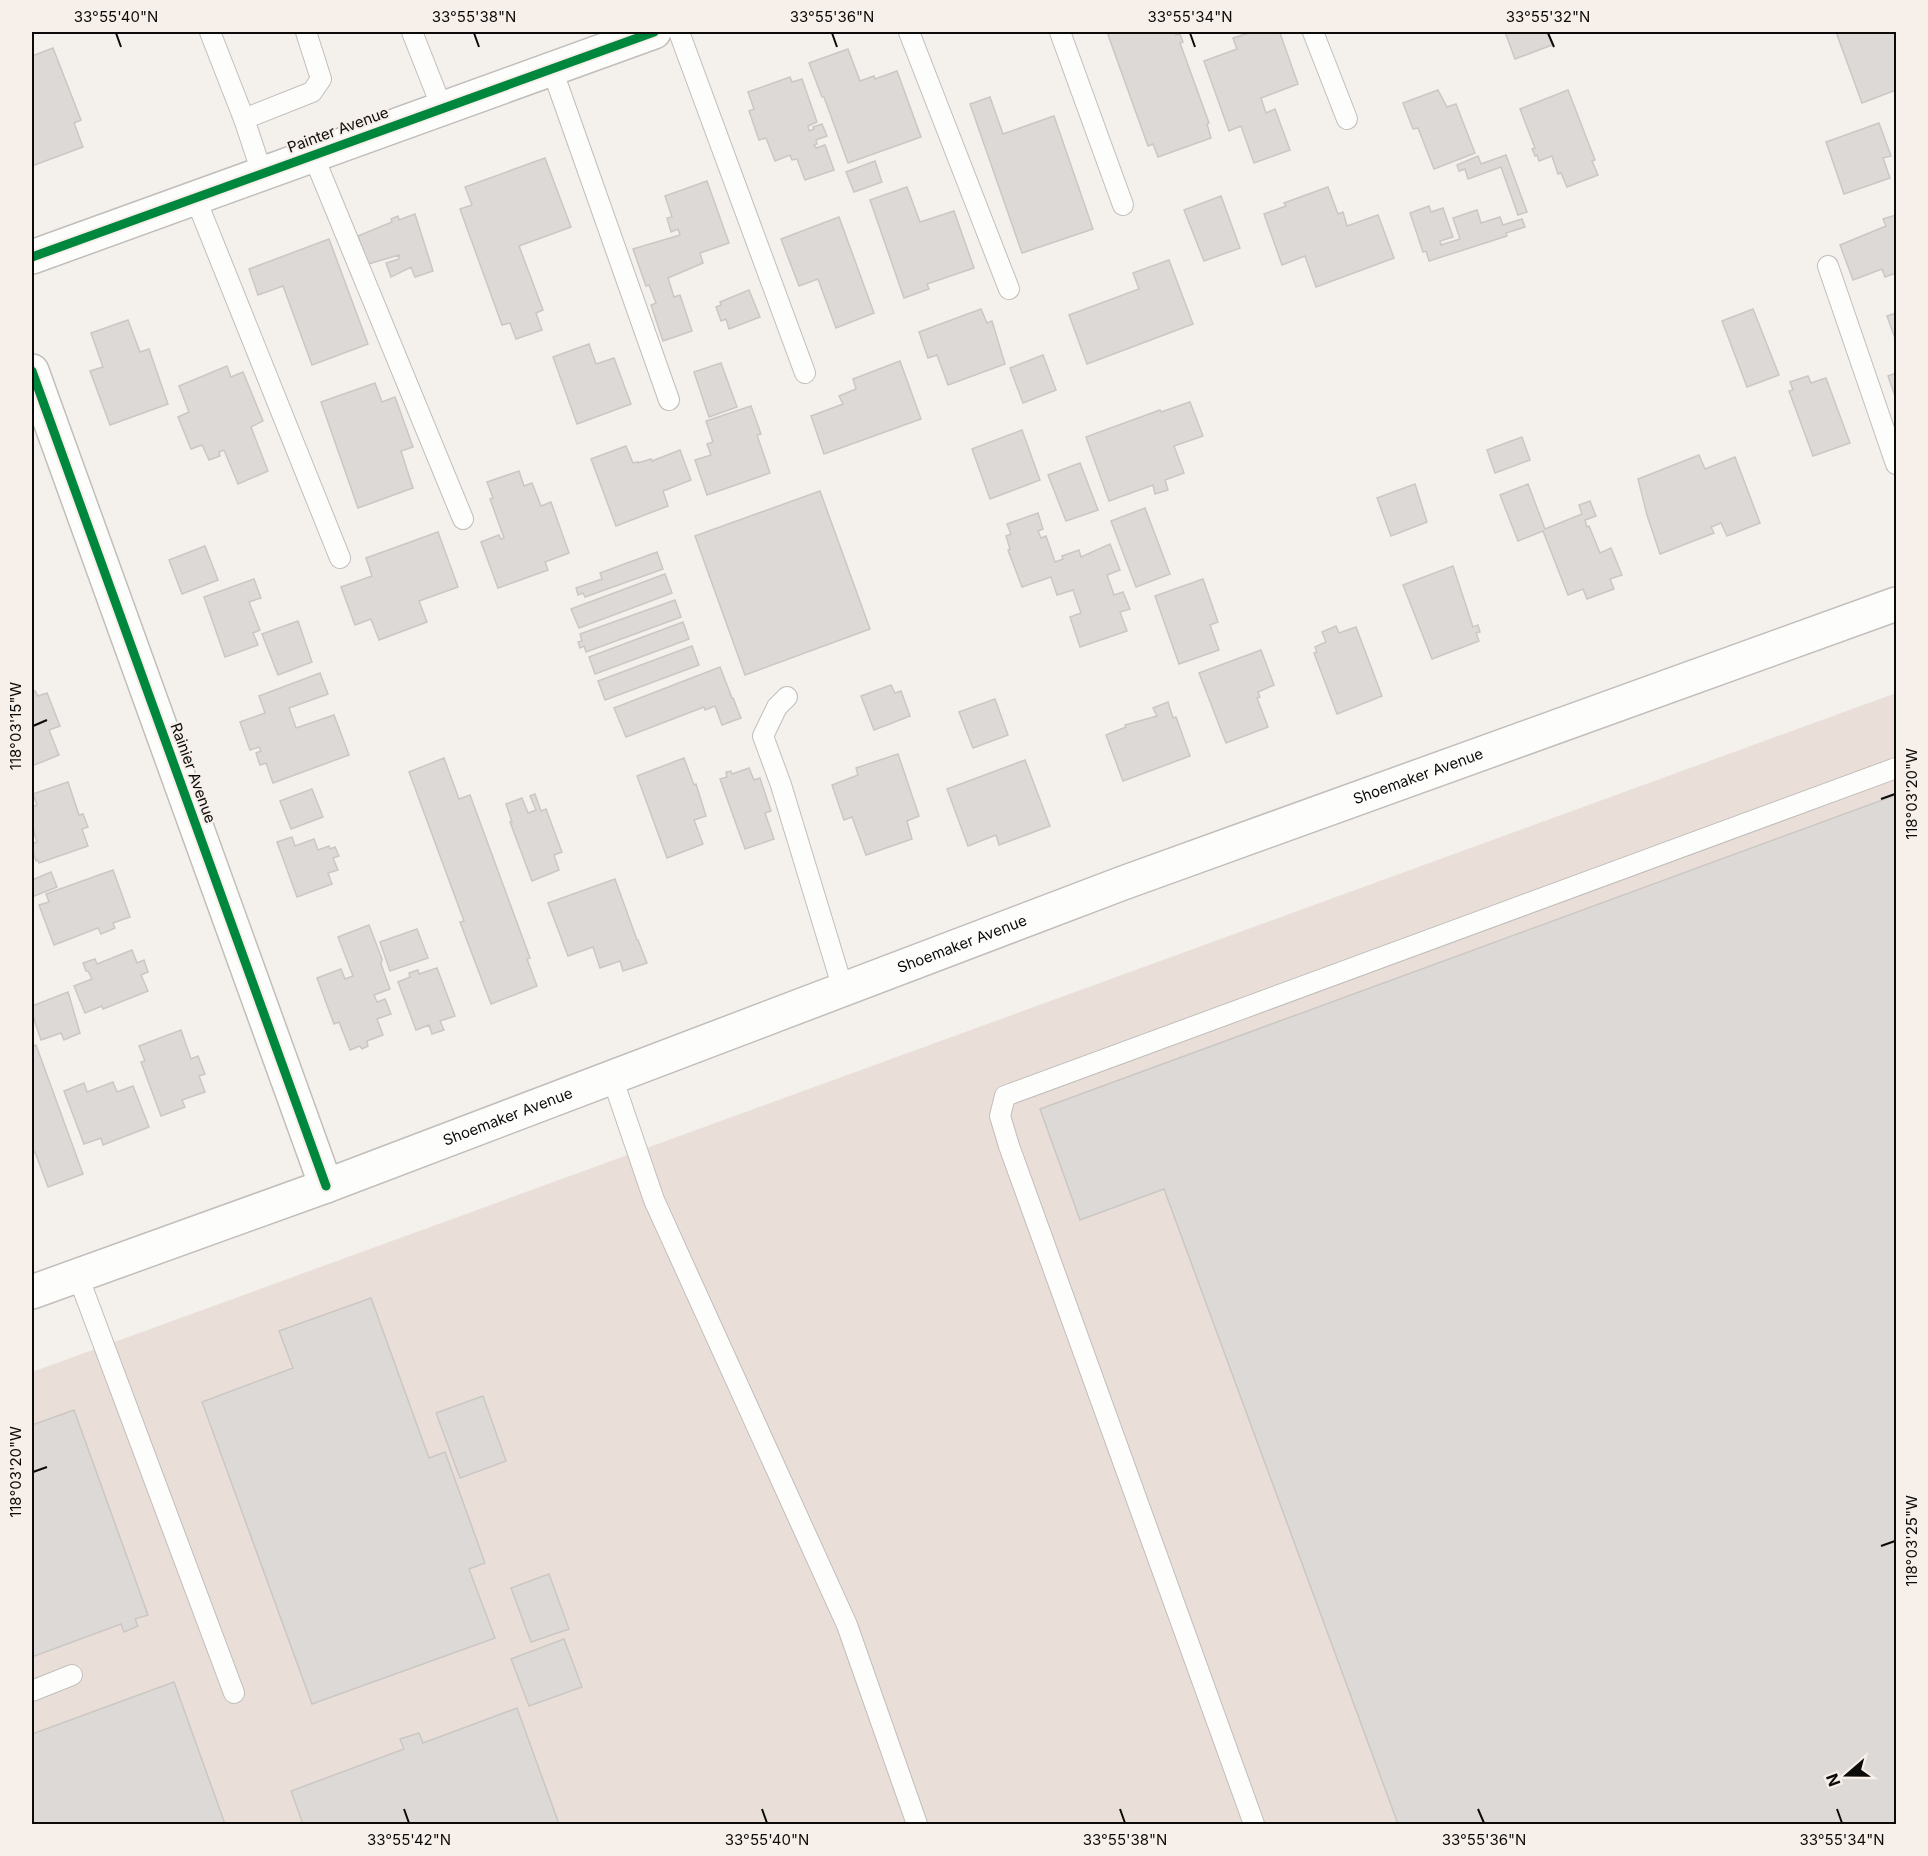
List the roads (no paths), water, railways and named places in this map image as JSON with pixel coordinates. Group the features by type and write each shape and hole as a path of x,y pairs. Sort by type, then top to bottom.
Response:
{"main road":[{"name":"Painter Avenue","path":"32,256 552,69 635,35"},
{"name":"Rainier Avenue","path":"32,371 326,1186"},
{"name":"Shoemaker Avenue","path":"32,1293 326,1186 1123,882 1896,604"}],"lane":[{"path":"210,32 262,173"},
{"path":"244,119 317,88 321,79 306,32"},
{"path":"412,32 442,108"},
{"path":"679,32 805,373"},
{"path":"909,32 1009,289"},
{"path":"1060,32 1123,205"},
{"path":"1313,32 1347,119"},
{"path":"552,69 669,400"},
{"path":"313,155 463,519"},
{"path":"195,197 340,558"},
{"path":"1828,266 1896,464"},
{"path":"787,697 777,707 763,736 793,824 843,989"},
{"path":"1254,1824 1009,1146 1000,1116 1005,1096 1896,768"},
{"path":"612,1077 654,1200 847,1625 917,1824"},
{"path":"78,1276 234,1693"},
{"path":"32,1691 72,1675"}]}
